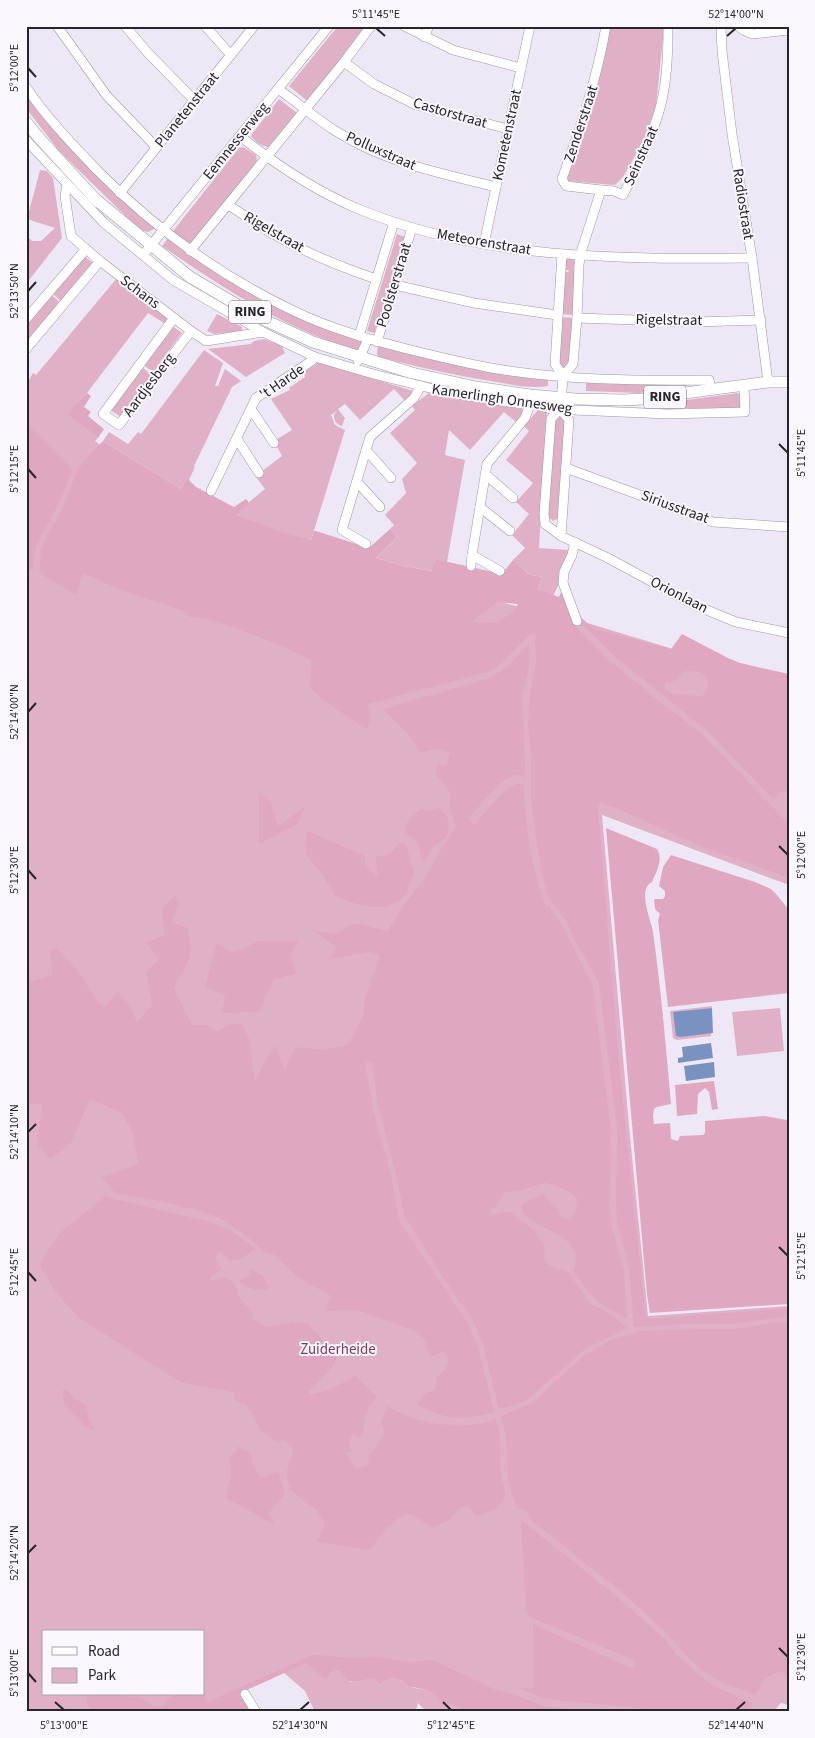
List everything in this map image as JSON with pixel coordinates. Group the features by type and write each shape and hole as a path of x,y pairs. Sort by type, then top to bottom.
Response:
{"main road":[{"name":"Kamerlingh Onnesweg","path":"26,122 94,198 147,250 223,298 258,317 357,363 476,387 530,395 561,403 663,398 685,392 768,382 789,382"}],"street":[{"path":"56,26 107,96 156,147"},
{"path":"125,26 148,53 195,101"},
{"path":"206,26 231,55"},
{"name":"Planetenstraat","path":"120,193 254,26"},
{"name":"Eemnesserweg","path":"147,250 329,26"},
{"path":"190,251 344,62 371,26"},
{"path":"404,26 453,50 521,68"},
{"path":"424,37 429,26"},
{"name":"Kometenstraat","path":"484,244 530,26"},
{"name":"Zenderstraat","path":"601,190 566,186 562,179 587,110 600,61 606,26"},
{"name":"Seinstraat","path":"581,255 601,190 614,191 623,195 640,162 657,118 662,99 666,66 668,26"},
{"name":"Radiostraat","path":"721,26 722,51 732,134 752,258 768,382"},
{"path":"738,26 753,34 789,30"},
{"name":"Castorstraat","path":"344,62 374,84 416,105 508,129"},
{"name":"Kamerlingh Onnesweg","path":"26,87 70,141 120,193 190,251 247,287 290,309 368,339 492,368 563,376 639,380 709,380 711,389"},
{"name":"Polluxstraat","path":"278,89 334,130 378,153 420,168 496,187"},
{"name":"Meteorenstraat","path":"240,136 266,156 308,183 355,207 412,228 484,244 562,254 658,259 752,258"},
{"name":"Kamerlingh Onnesweg","path":"27,144 104,222 147,250 173,280 263,332 315,357 357,363 421,386 530,405 561,403 668,414 745,412 744,385"},
{"name":"Schans","path":"67,186 65,196 71,236 100,261 191,331 206,341 263,332"},
{"name":"Rigelstraat","path":"228,205 273,234 300,248 348,270 376,279"},
{"name":"Poolsterstraat","path":"368,339 376,279 394,222"},
{"name":"Poolsterstraat","path":"368,339 395,285 412,228"},
{"path":"26,319 86,248"},
{"name":"Orionlaan","path":"562,254 554,364 563,376"},
{"name":"Orionlaan","path":"581,255 573,364 563,376 561,403 551,419 544,514 545,524 561,536 704,609 736,622 789,633"},
{"path":"26,349 100,261"},
{"path":"395,285 474,303 557,316"},
{"name":"Aardjesberg","path":"174,318 103,414 119,425 191,331"},
{"name":"Rigelstraat","path":"577,318 696,322 761,320"},
{"path":"357,363 368,339"},
{"name":"'t Harde","path":"211,491 256,398 315,357"},
{"path":"366,544 342,530 370,437 414,398 421,386"},
{"name":"Orionlaan","path":"561,403 569,420 561,536"},
{"path":"471,566 487,464 525,418 530,405"},
{"name":"'t Harde","path":"251,409 274,443"},
{"path":"237,439 259,473"},
{"path":"366,450 391,478"},
{"name":"Siriusstraat","path":"566,468 713,522 789,527"},
{"path":"485,474 513,498"},
{"path":"356,482 380,507"},
{"path":"480,507 510,532"},
{"path":"575,542 572,555 564,572 563,583 577,621"},
{"path":"472,555 500,572"},
{"path":"245,1694 256,1712"}],"green space":[{"path":"338,26 369,26 309,100 306,100 289,86"},
{"path":"609,26 655,26 664,29 656,105 644,140 623,177 615,185 566,181 586,116 592,108"},
{"path":"26,92 156,228 148,232 140,230 59,151 26,108"},
{"path":"279,99 297,115 270,148 258,143 251,136"},
{"path":"243,147 256,155 259,163 191,245 173,231 239,148"},
{"path":"40,170 47,171 53,178 62,238 26,284 26,235 32,241 41,241 55,228 27,219"},
{"path":"397,234 405,237 374,333 367,331"},
{"path":"168,238 194,257 363,341 360,351 321,338 296,327 237,295 162,246"},
{"path":"83,255 94,264 62,302 51,292"},
{"path":"567,259 572,259 576,262 574,315 560,314 563,271 568,272 569,270 563,270"},
{"name":"Zuiderheide","path":"117,278 170,318 167,325 148,313 87,393 68,414 98,438 95,441 128,466 239,519 262,526 235,515 250,504 249,502 265,489 256,477 282,456 274,441 292,430 271,399 290,390 289,388 305,377 304,372 319,362 413,391 413,394 405,401 394,389 360,420 345,404 338,409 345,418 342,426 334,419 337,411 331,415 335,425 345,430 311,540 306,539 508,604 584,622 789,684 789,885 602,815 629,1126 648,1316 789,1306 789,1705 781,1703 775,1710 778,1712 569,1712 340,1665 310,1666 330,1675 335,1671 340,1672 351,1682 365,1678 376,1678 379,1685 391,1678 403,1681 414,1688 435,1694 464,1710 488,1709 492,1712 427,1712 418,1703 416,1710 418,1712 315,1712 305,1691 284,1673 197,1712 26,1712 26,379 29,380 33,373 36,375"},
{"path":"50,294 61,303 26,345 26,322"},
{"path":"217,314 242,327 242,331 214,334 207,331"},
{"path":"560,317 573,318 570,363 566,369 562,369 558,365"},
{"path":"171,325 182,333 153,372 142,364"},
{"path":"264,339 282,346 285,353 246,377 208,349 251,344 254,341"},
{"path":"378,344 548,377 548,386 516,385 452,374 394,361 379,357 377,354"},
{"path":"204,350 223,363 215,386 218,386 225,369 241,381 232,387 189,480 181,489 103,441 109,432 128,444 138,432 141,434"},
{"path":"140,366 152,375 121,417 109,409"},
{"path":"586,380 686,383 687,386 639,393 586,391"},
{"path":"429,393 522,409 523,412 516,422 504,412 470,450 449,430 445,455 465,460 447,562 435,559 433,571 404,566 376,558 397,537 390,529 394,525 385,515 406,493 402,479 417,463 390,433 415,410 412,406"},
{"path":"738,393 741,396 739,397 740,410 657,407 687,400"},
{"path":"538,410 547,411 539,548 569,550 559,584 553,596 538,589 542,577 528,574 513,560 525,548 512,535 529,514 516,502 533,483 506,460 529,431 524,426"},
{"path":"559,414 567,421 559,518 553,521 548,517 553,420"},
{"path":"712,1006 712,1008 673,1013 677,1036 711,1033 711,1036 677,1040 673,1038 670,1011"},
{"path":"780,1008 784,1051 737,1056 732,1012"}],"shaded area":[{"path":"87,393 91,396 84,407 91,412 88,416 104,429 98,438 67,414"},
{"path":"26,422 72,469 63,494 35,551 33,570 26,569"},
{"path":"103,441 181,489 189,480 196,487 234,507 246,499 250,504 236,515 281,532 311,540 314,531 316,531 369,548 390,529 397,537 376,558 404,566 432,571 435,559 502,574 513,560 528,574 542,577 538,589 559,597 561,592 576,627 610,661 701,733 789,824 789,878 700,846 600,802 598,808 618,1052 646,1319 789,1308 789,1316 731,1324 634,1327 629,1269 618,1226 616,1209 617,1129 599,984 574,939 567,922 549,897 542,875 531,802 531,755 528,723 531,687 536,662 536,634 531,633 500,665 488,672 368,704 370,724 366,729 320,698 310,687 311,660 235,628 207,619 190,617 182,610 120,590 83,573 76,595 39,573 41,551 45,539 62,510 77,471 88,456","holes":["497,602 518,604 514,611 497,623 472,622"]},
{"path":"578,615 594,629 671,649 682,634 740,663 789,674 789,790 779,793 774,800 705,729 614,656 581,623","holes":["685,671 699,672 707,677 708,682 707,690 701,696 675,694 665,688 665,683 677,680"]},
{"path":"529,644 530,661 522,697 525,778 517,775 504,781 469,819 474,825 502,793 517,783 524,785 526,820 534,868 546,909 548,905 562,925 593,986 611,1129 610,1210 612,1227 624,1270 627,1320 598,1301 585,1288 573,1269 575,1267 575,1254 571,1245 525,1215 521,1207 525,1202 545,1194 551,1205 553,1204 559,1209 560,1215 565,1219 571,1219 576,1210 577,1199 573,1194 545,1183 518,1191 504,1192 497,1206 490,1210 492,1215 510,1211 538,1234 544,1246 545,1260 551,1266 568,1272 590,1303 615,1317 627,1328 585,1349 528,1399 516,1405 499,1409 483,1345 475,1324 438,1270 404,1215 396,1174 378,1105 372,1062 365,1063 374,1112 391,1175 399,1220 470,1327 478,1347 494,1412 471,1417 454,1418 438,1414 417,1405 423,1394 435,1390 437,1377 448,1365 448,1358 443,1352 430,1357 424,1339 415,1331 357,1310 325,1311 331,1296 296,1276 278,1258 263,1252 254,1242 220,1218 197,1210 159,1201 116,1194 101,1177 139,1164 132,1131 122,1113 90,1099 72,1142 51,1159 37,1146 42,1104 26,1104 26,983 52,975 50,951 56,948 79,972 104,1008 117,992 129,1004 137,1022 152,1005 146,972 159,959 146,943 164,935 162,909 175,895 180,904 171,922 188,928 190,954 187,965 174,987 192,1025 205,1025 218,1031 230,1024 242,1023 250,1041 255,1083 262,1066 275,1045 285,1071 296,1047 324,1050 347,1046 363,1016 365,999 379,955 369,952 331,959 335,947 313,930 335,934 354,923 388,931 403,906 428,873 456,827 449,806 451,798 449,791 435,773 438,765 446,766 450,753 436,749 421,753 406,732 383,709 490,678 509,665"},
{"path":"259,792 271,803 278,826 304,808 298,824 259,844"},
{"path":"439,808 449,819 448,832 443,841 434,845 426,861 422,861 417,841 407,834 405,830 406,825 421,809 429,811"},
{"path":"606,828 657,849 660,857 657,870 652,882 648,886 645,898 656,953 671,1104 654,1109 654,1124 670,1123 671,1139 678,1141 680,1136 703,1135 705,1133 705,1121 764,1116 787,1120 789,1124 789,1304 650,1313"},
{"path":"307,831 365,856 365,865 376,877 378,871 375,857 390,854 399,842 405,844 414,871 408,891 395,903 378,907 363,906 335,896 323,875 306,855"},
{"path":"671,855 755,882 771,889 777,895 789,910 789,993 668,1007 658,920 660,914 655,909 654,899 663,899 665,896 665,891 659,886 663,867"},
{"path":"259,941 298,941 290,956 296,974 274,979 259,1012 222,1013 225,995 205,987 217,943 232,953"},
{"path":"714,1081 718,1109 712,1110 709,1092 705,1088 698,1094 697,1114 677,1116 675,1085"},
{"path":"106,1196 211,1222 233,1232 255,1248 242,1259 230,1261 220,1251 215,1258 222,1270 210,1277 210,1281 224,1277 232,1282 237,1289 238,1296 253,1312 253,1319 265,1327 292,1322 307,1323 337,1356 329,1371 309,1391 310,1395 328,1390 356,1376 377,1397 367,1410 362,1435 358,1437 353,1434 349,1440 351,1452 346,1453 355,1468 368,1465 369,1455 384,1433 381,1421 388,1406 412,1417 441,1424 471,1425 496,1419 500,1439 501,1474 505,1492 505,1497 501,1504 482,1515 474,1515 466,1506 460,1508 449,1520 432,1528 413,1515 401,1517 388,1526 370,1550 317,1542 325,1522 312,1506 294,1493 288,1482 287,1471 293,1451 292,1446 284,1440 278,1442 270,1438 260,1430 245,1404 234,1400 235,1393 177,1380 79,1318 57,1294 41,1268 42,1259 61,1232"},
{"path":"250,1268 262,1276 267,1282 269,1289 253,1289 239,1281 249,1275"},
{"path":"789,1322 789,1676 781,1672 768,1677 756,1695 723,1683 700,1669 668,1634 618,1589 531,1520 526,1510 517,1509 508,1480 506,1437 501,1416 532,1403 582,1357 610,1340 641,1331 734,1329"},
{"path":"67,1389 74,1398 85,1405 94,1430 83,1426 64,1405 62,1391"},
{"path":"237,1446 251,1454 253,1464 261,1478 278,1472 285,1493 269,1513 275,1525 226,1498 231,1473 229,1458 237,1450"},
{"path":"521,1520 614,1594 665,1639 676,1654 712,1685 753,1703 749,1712 660,1712 639,1708 545,1699 519,1688 533,1689 533,1624 633,1669 636,1661 530,1617 526,1611"},
{"path":"313,1655 321,1655 347,1658 375,1657 411,1662 433,1660 494,1689 544,1706 569,1709 567,1712 464,1710 452,1704 441,1704 435,1694 408,1686 403,1681 391,1678 379,1685 375,1678 349,1681 335,1671 324,1678 306,1663 240,1693 253,1712 92,1712 86,1702 87,1696 128,1696 140,1697 154,1706 162,1706 170,1696 205,1695 207,1702"}],"water":[{"path":"712,1008 713,1033 676,1036 673,1012"},
{"path":"711,1043 713,1058 678,1063 678,1058 683,1057 682,1047"},
{"path":"714,1062 715,1077 686,1081 684,1066"}]}
